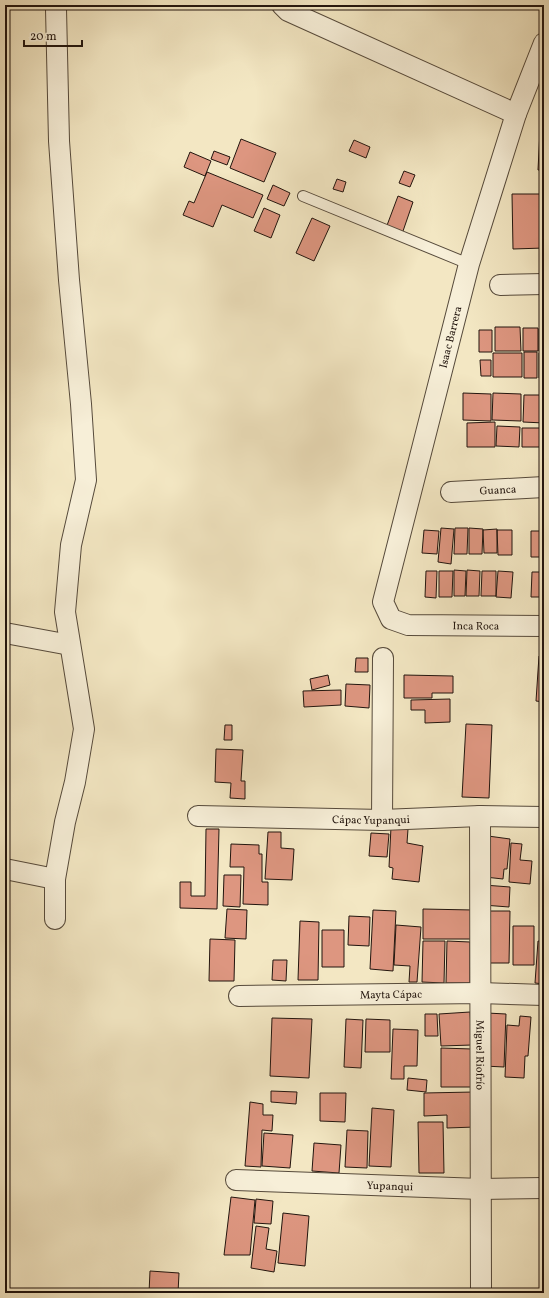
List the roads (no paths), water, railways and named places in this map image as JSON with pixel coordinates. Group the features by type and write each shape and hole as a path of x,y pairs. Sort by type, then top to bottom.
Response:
{"street":[{"path":"55,919 55,880 65,822 75,782 84,728 65,612 71,546 86,480 59,141 57,5"},
{"path":"282,5 288,11 516,114"},
{"name":"Isaac Barrera","path":"408,625 391,619 383,602 469,264 516,114 544,43"},
{"path":"500,285 544,284"},
{"name":"Guanca","path":"451,492 544,487"},
{"name":"Inca Roca","path":"408,625 544,626"},
{"path":"5,633 70,645"},
{"path":"382,820 383,658"},
{"name":"Cápac Yupanqui","path":"198,816 382,820 480,816 544,817"},
{"name":"Miguel Riofrío","path":"480,816 481,1293"},
{"path":"5,869 55,880"},
{"name":"Mayta Cápac","path":"239,996 480,993 544,995"},
{"name":"Yupanqui","path":"236,1180 481,1189 544,1188"}],"lane":[{"path":"303,196 469,264"}]}
